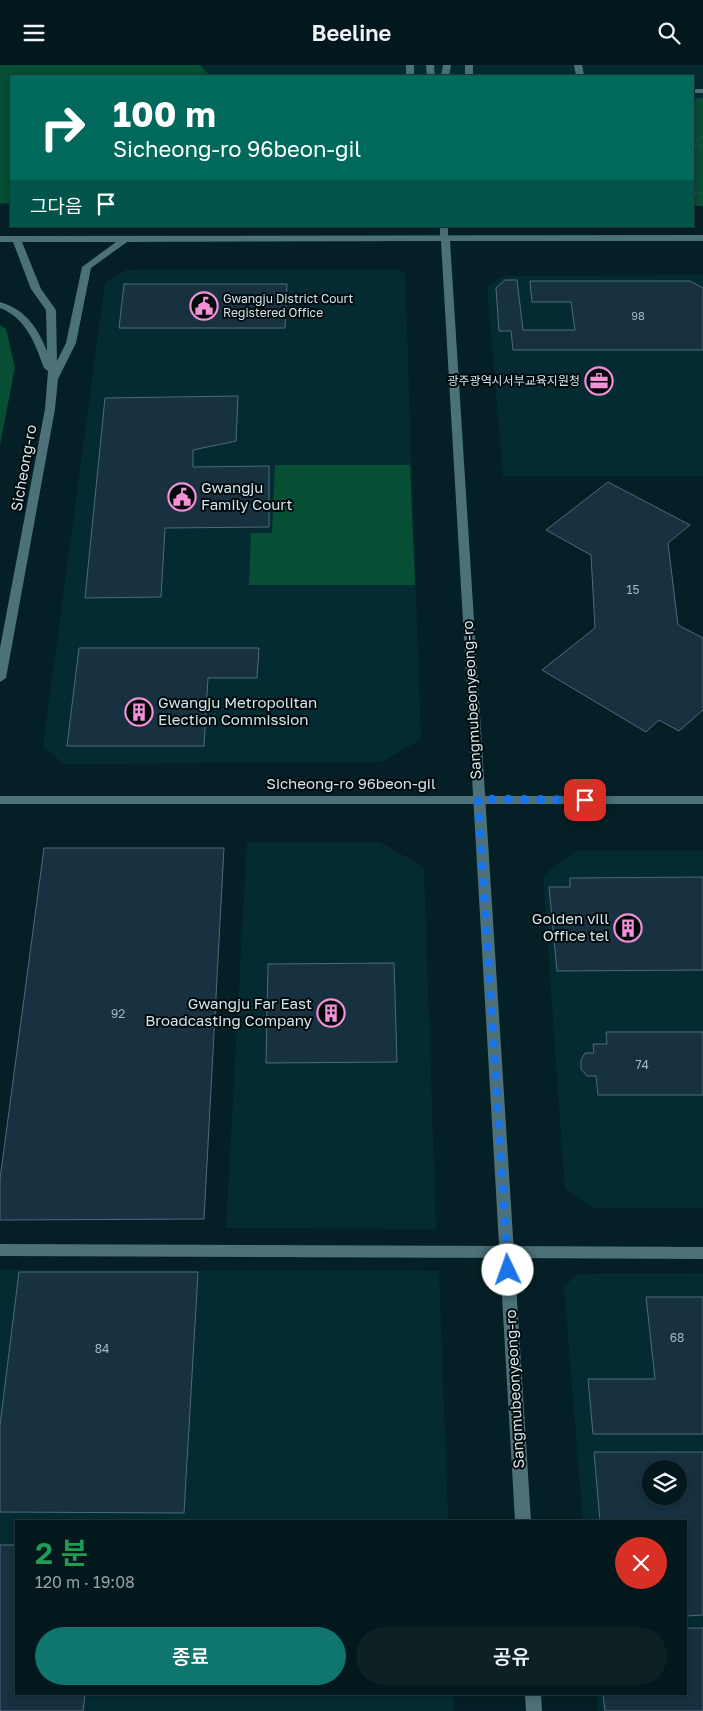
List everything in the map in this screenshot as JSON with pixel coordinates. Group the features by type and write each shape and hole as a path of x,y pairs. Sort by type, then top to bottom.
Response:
{"street":[{"path":"0,239 125,239 444,232 703,238"},
{"name":"Sangmubeonyeong-ro","path":"444,232 453,351 478,799 523,1520"},
{"name":"Sicheong-ro","path":"0,678 50,409 53,380 51,310 36,289 16,239"},
{"name":"Sicheong-ro","path":"53,380 71,343 87,267 125,239"},
{"name":"Sicheong-ro","path":"0,305 27,319 41,345 53,380"},
{"name":"Sicheong-ro 96beon-gil","path":"0,800 703,800"},
{"path":"0,1250 703,1253"},
{"path":"532,1695 534,1711"}],"shaded area":[{"path":"0,65 703,65 703,206 694,206 694,75 10,75 10,205 0,205"},
{"path":"396,269 405,274 421,739 382,762 64,764 43,747 105,282 126,270"},
{"name":"광주광역시서부교육지원청","path":"703,275 703,476 503,476 487,286 504,276"},
{"path":"247,842 379,842 424,867 436,1229 226,1228"},
{"path":"575,851 703,851 703,1208 593,1208 565,1189 543,876"},
{"path":"0,1270 439,1271 448,1520 15,1520 15,1695 453,1695 454,1711 0,1711"},
{"path":"703,1273 703,1711 598,1711 597,1695 687,1695 687,1520 583,1520 564,1287 577,1274"}],"green space":[{"path":"0,65 199,65 207,73 213,75 10,75 10,203 0,203"},
{"path":"694,98 703,98 703,206 694,206"},
{"path":"0,325 6,329 15,367 0,445"},
{"path":"275,465 410,465 415,585 249,585 251,533 272,533"}],"building":[{"path":"505,280 517,280 523,330 575,330 571,302 532,302 530,281 690,281 703,288 703,350 513,350 511,331 499,331 496,288"},
{"name":"Gwangju District Court Registered Office","path":"124,284 287,284 285,328 119,328"},
{"name":"Gwangju Family Court","path":"238,396 236,441 193,450 193,467 269,466 269,527 165,528 161,597 85,598 105,398"},
{"path":"608,482 690,525 668,543 678,625 703,638 703,710 679,731 659,720 646,732 542,670 595,628 591,555 546,530"},
{"name":"Gwangju Metropolitan Election Commission","path":"79,648 259,648 257,678 208,678 204,746 67,746"},
{"path":"44,848 224,848 204,1219 0,1220 0,1179"},
{"name":"Golden vill Office tel","path":"703,877 703,970 557,971 549,887 570,887 570,878"},
{"name":"Gwangju Far East Broadcasting Company","path":"394,963 397,1062 266,1063 268,964"},
{"path":"606,1032 703,1032 703,1095 598,1095 596,1076 587,1076 581,1069 581,1060 585,1053 594,1053 593,1044 607,1044"},
{"path":"19,1272 198,1272 184,1513 0,1512 0,1425"},
{"path":"646,1297 703,1297 703,1434 593,1434 588,1379 655,1379"},
{"path":"594,1452 703,1452 703,1615 687,1616 687,1520 600,1520"},
{"path":"0,1545 15,1545 15,1695 85,1695 83,1711 0,1711"},
{"path":"687,1628 703,1628 703,1711 605,1711 603,1695 687,1695"}],"place":[{"name":"Gwangju District Court Registered Office","path":"204,306"},
{"name":"광주광역시서부교육지원청","path":"599,381"},
{"name":"Gwangju Family Court","path":"182,497"},
{"name":"Gwangju Metropolitan Election Commission","path":"139,712"},
{"name":"Golden vill Office tel","path":"628,928"},
{"name":"Gwangju Far East Broadcasting Company","path":"331,1013"}],"route":[{"path":"508,1270 478,799 585,800"}]}
